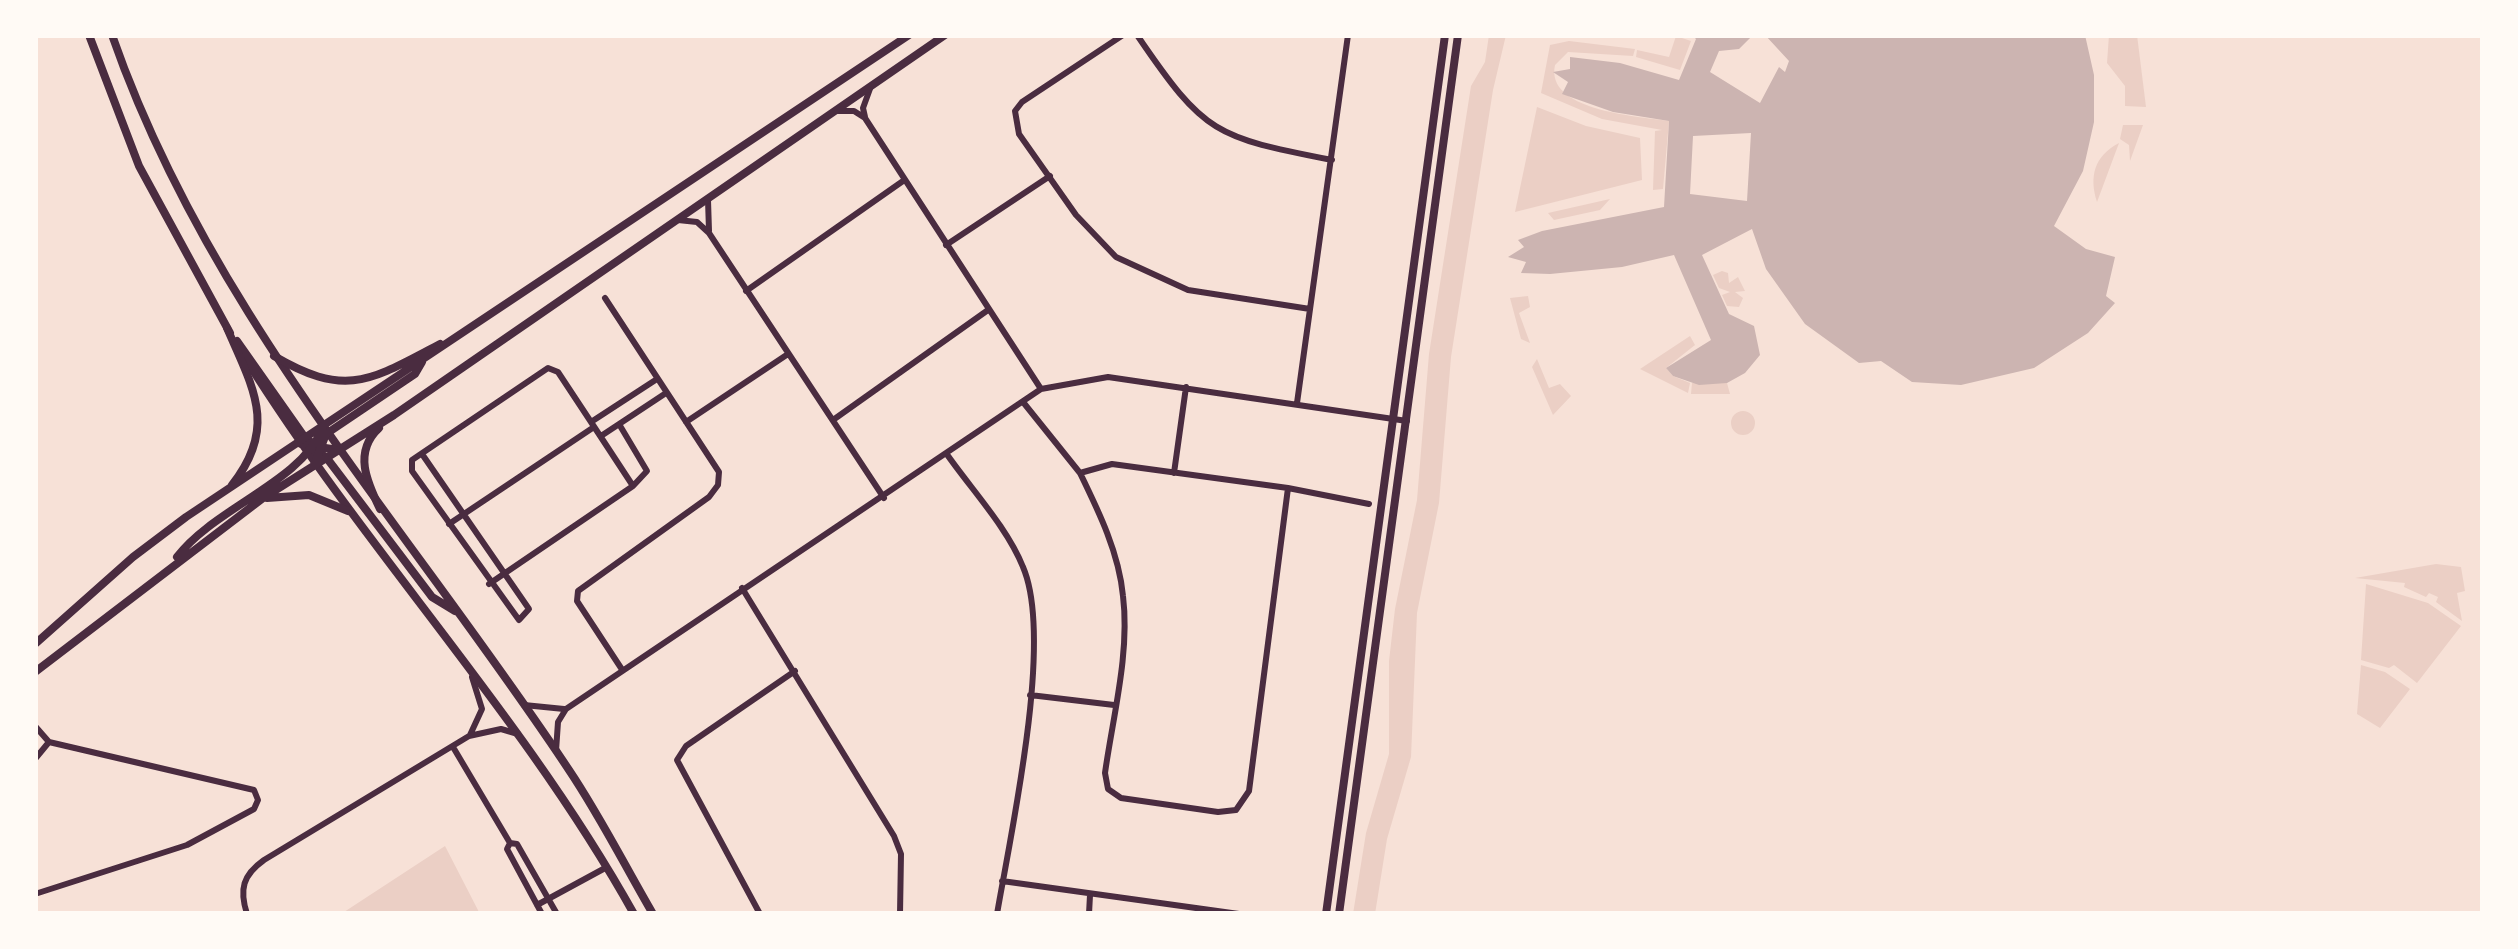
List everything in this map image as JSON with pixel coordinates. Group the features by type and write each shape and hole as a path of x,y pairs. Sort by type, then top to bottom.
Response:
{"main road":[{"path":"88,35 140,166 234,339 244,344 303,441 326,457 432,597 455,611"},
{"path":"112,35 141,113 190,219 274,356 556,751 653,914"},
{"path":"35,644 132,557 909,35"},
{"path":"35,672 263,498 394,415 670,221 945,35"},
{"path":"1326,914 1445,35"},
{"path":"1338,914 1458,35"},
{"path":"1441,65 1455,65"},
{"path":"227,328 255,392 258,432 248,464 227,491"},
{"path":"274,356 317,379 362,382 458,337"},
{"path":"380,509 368,484 364,456 373,434 394,415"},
{"path":"172,565 209,523 314,448 324,431"},
{"path":"314,448 338,450"},
{"path":"314,448 314,465 520,735 608,867 634,914"},
{"path":"263,498 309,494 348,511"}],"street":[{"path":"1123,35 1015,111 1019,134 1098,242 1149,276 1214,296 1310,309"},
{"path":"1137,35 1181,100 1214,126 1250,145 1332,160"},
{"path":"1297,403 1348,35"},
{"path":"871,85 862,108 865,118 1041,389"},
{"path":"832,111 854,110 865,118"},
{"path":"946,245 1050,176"},
{"path":"746,291 903,181"},
{"path":"709,232 706,205 711,193"},
{"path":"670,221 697,222 709,232 884,498"},
{"path":"604,298 719,472 718,484 709,496 578,592 577,601 621,668"},
{"path":"833,420 988,310"},
{"path":"686,422 788,354"},
{"path":"422,454 529,609 519,620 489,584 412,471 412,460 553,367 633,486"},
{"path":"524,706 554,712 566,708 1041,389 1108,377 1406,420"},
{"path":"448,524 656,379"},
{"path":"1174,472 1186,388"},
{"path":"601,436 666,393"},
{"path":"1023,402 1080,474 1101,517 1124,596 1105,772 1114,794 1218,812 1243,805 1249,791 1288,488"},
{"path":"489,584 633,486 647,471 619,424"},
{"path":"946,453 1022,563 1032,592 1030,695 997,914"},
{"path":"1080,474 1112,464 1288,488 1368,504"},
{"path":"742,588 894,836 901,854 900,914"},
{"path":"468,669 482,709 470,736"},
{"path":"760,914 677,760 686,746 795,671"},
{"path":"1030,695 1114,705"},
{"path":"556,751 558,722 566,708"},
{"path":"35,726 50,742 254,790 258,800 254,809 187,845 35,894"},
{"path":"247,914 241,896 252,869 470,736 501,730 520,735"},
{"path":"35,759 50,742"},
{"path":"453,746 510,843"},
{"path":"510,843 517,844 557,914"},
{"path":"510,843 507,849 542,914"},
{"path":"537,904 608,867"},
{"path":"1002,881 1236,914"},
{"path":"1089,914 1090,895"}],"shaded area":[{"path":"1489,35 1506,35 1493,90 1451,357 1439,503 1417,613 1411,757 1387,839 1375,914 1353,914 1366,833 1389,754 1389,661 1417,500 1429,354 1471,86 1485,62"},
{"path":"2109,35 2137,35 2146,107 2125,106 2125,86 2107,63"},
{"path":"1676,36 1691,41 1680,70 1636,57 1637,50 1669,57"},
{"path":"1569,41 1635,49 1633,56 1568,52 1555,65 1556,80 1564,92 1595,108 1669,121 1663,189 1653,190 1655,131 1662,130 1602,119 1541,93 1550,45"},
{"path":"1537,107 1586,126 1640,138 1642,180 1515,212"},
{"path":"2123,125 2143,125 2130,161 2129,145 2120,139"},
{"path":"2119,143 2097,202 2096,168 2104,154"},
{"path":"1610,199 1600,210 1554,220 1548,213"},
{"path":"1728,273 1729,283 1738,277 1745,291 1735,292 1743,298 1739,307 1727,306 1722,295 1730,292 1719,288 1713,275"},
{"path":"1528,296 1530,307 1519,313 1530,343 1521,339 1510,298"},
{"path":"1690,336 1695,345 1666,368 1673,376 1690,383 1688,393 1640,369"},
{"path":"1537,359 1549,388 1560,384 1571,396 1553,415 1532,367"},
{"path":"1692,383 1727,383 1730,394 1691,394"},
{"path":"1743,411 1752,414 1752,432 1743,435 1734,432 1731,423 1734,414"},
{"path":"2436,564 2461,567 2465,591 2457,593 2462,621 2436,602 2438,597 2429,593 2426,597 2404,587 2405,583 2355,578"},
{"path":"2366,584 2428,603 2461,626 2417,683 2394,665 2389,668 2361,660"},
{"path":"2361,665 2385,672 2410,689 2380,728 2357,714"},
{"path":"445,846 480,914 341,914"}],"building":[{"path":"1692,35 1753,35 1739,49 1719,51 1710,72 1760,103 1779,67 1785,72 1789,61 1765,35 2085,35 2094,75 2094,122 2083,171 2054,226 2086,249 2115,257 2106,296 2115,303 2088,333 2034,368 1961,385 1912,382 1881,361 1859,363 1805,324 1766,269 1752,229 1702,255 1729,314 1754,326 1760,355 1745,373 1727,383 1699,385 1673,376 1666,368 1711,340 1674,255 1622,267 1550,274 1521,273 1526,262 1508,257 1524,247 1518,240 1542,231 1664,207 1669,121 1613,112 1562,94 1568,82 1553,72 1570,69 1570,57 1620,63 1679,80 1696,39","holes":["1751,133 1747,201 1690,194 1693,136"]}]}
